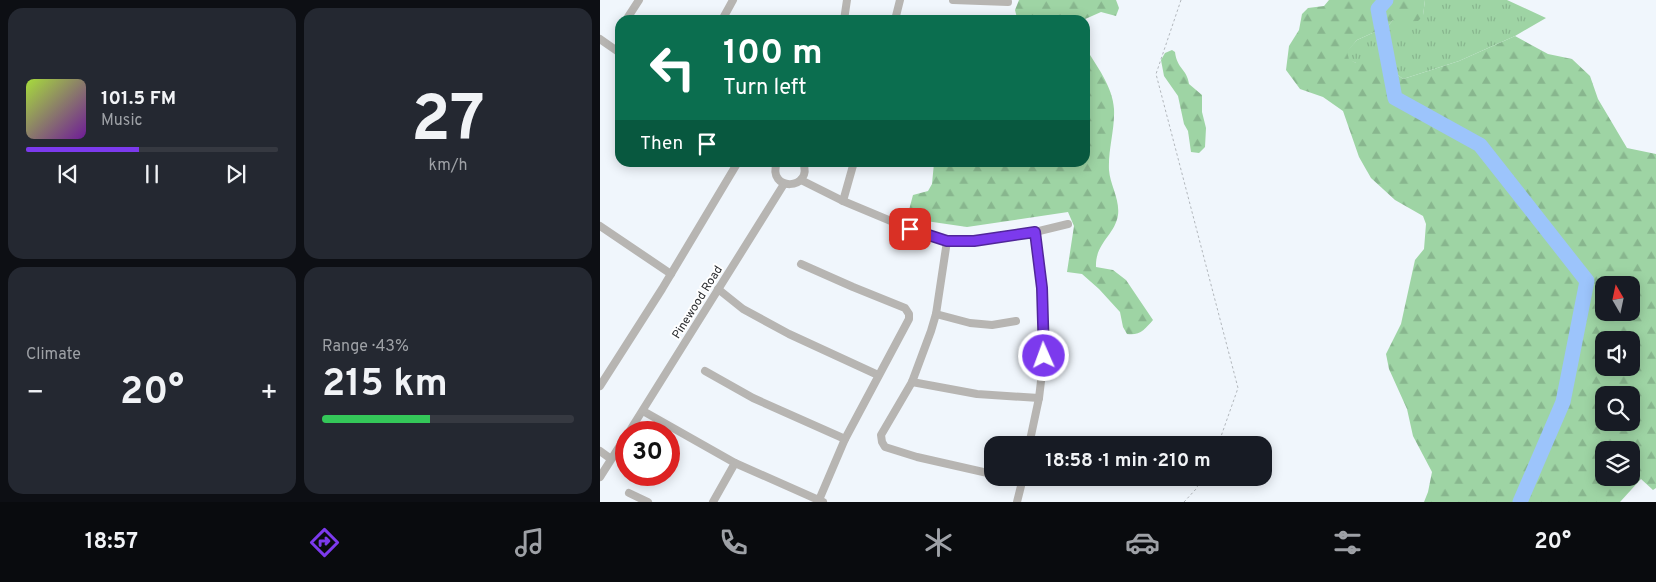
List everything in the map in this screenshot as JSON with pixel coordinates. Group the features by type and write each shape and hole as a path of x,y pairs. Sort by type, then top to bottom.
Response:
{"street":[{"path":"629,15 639,0"},
{"path":"725,15 733,0"},
{"path":"845,15 847,0"},
{"path":"896,15 900,0"},
{"path":"953,0 1008,2"},
{"path":"600,39 615,50"},
{"path":"600,386 671,274 735,167"},
{"path":"776,167 775,173 777,177 784,184 793,184 801,180 805,172 804,167"},
{"path":"843,201 853,167"},
{"path":"801,180 843,201 910,229 947,241 974,241 1035,232 1068,224"},
{"name":"Pinewood Road","path":"636,421 784,184"},
{"path":"600,226 671,274"},
{"path":"1031,436 1039,398 1044,356 1042,288 1035,232"},
{"path":"947,241 936,314 912,382 882,435 882,442 885,447 917,457 984,472"},
{"path":"643,411 735,463 821,501 845,438 909,319 909,314 906,308 801,264"},
{"path":"718,289 743,309 789,334 878,375"},
{"path":"936,314 970,323 992,325 1016,321"},
{"path":"705,371 753,398 845,438"},
{"path":"912,382 977,394 1039,398"},
{"path":"600,451 611,459"},
{"path":"600,477 615,453"},
{"path":"714,502 735,463"},
{"path":"1017,502 1021,486"},
{"path":"629,493 648,502"}],"path":[{"path":"1180,0 1156,74 1238,388 1221,436"},
{"path":"1184,502 1198,486"}],"green space":[{"path":"1019,0 1116,0 1119,8 1116,16 1101,12 1090,17 1090,15 1016,15 1015,10"},
{"path":"1329,0 1425,0 1423,16 1418,21 1401,23 1393,20 1388,26 1357,40 1347,52 1349,59 1356,63 1382,63 1403,79 1459,61 1515,36 1548,54 1572,59 1590,76 1598,99 1627,148 1656,154 1656,488 1653,490 1640,480 1640,441 1595,441 1595,486 1635,486 1620,502 1424,502 1432,472 1413,436 1407,409 1389,369 1386,354 1401,324 1415,260 1424,249 1426,224 1423,216 1395,200 1371,178 1359,157 1343,111 1323,97 1300,89 1286,70 1289,46 1299,30 1302,14 1308,8 1324,6"},
{"path":"1425,0 1507,0 1546,18 1515,36 1459,61 1403,79 1382,63 1356,63 1349,60 1346,52 1357,40 1388,26 1393,20 1423,15"},
{"path":"1172,50 1175,52 1189,84 1202,95 1202,112 1206,128 1205,147 1199,153 1191,152 1188,131 1184,124 1178,96 1164,76 1161,60 1165,53"},
{"path":"1090,55 1107,84 1113,101 1114,124 1109,170 1118,203 1116,222 1102,245 1096,267 1113,270 1126,280 1153,320 1139,333 1127,334 1123,327 1120,312 1099,289 1082,274 1067,272 1074,226 1068,212 967,227 919,220 912,217 909,210 913,195 928,191 932,184 934,167 1090,167"}],"waterway":[{"path":"1386,0 1378,9 1395,98 1480,145 1587,281 1563,402 1520,502"}],"route":[{"path":"910,229 947,241 974,241 1035,232 1042,288 1044,356"}]}
